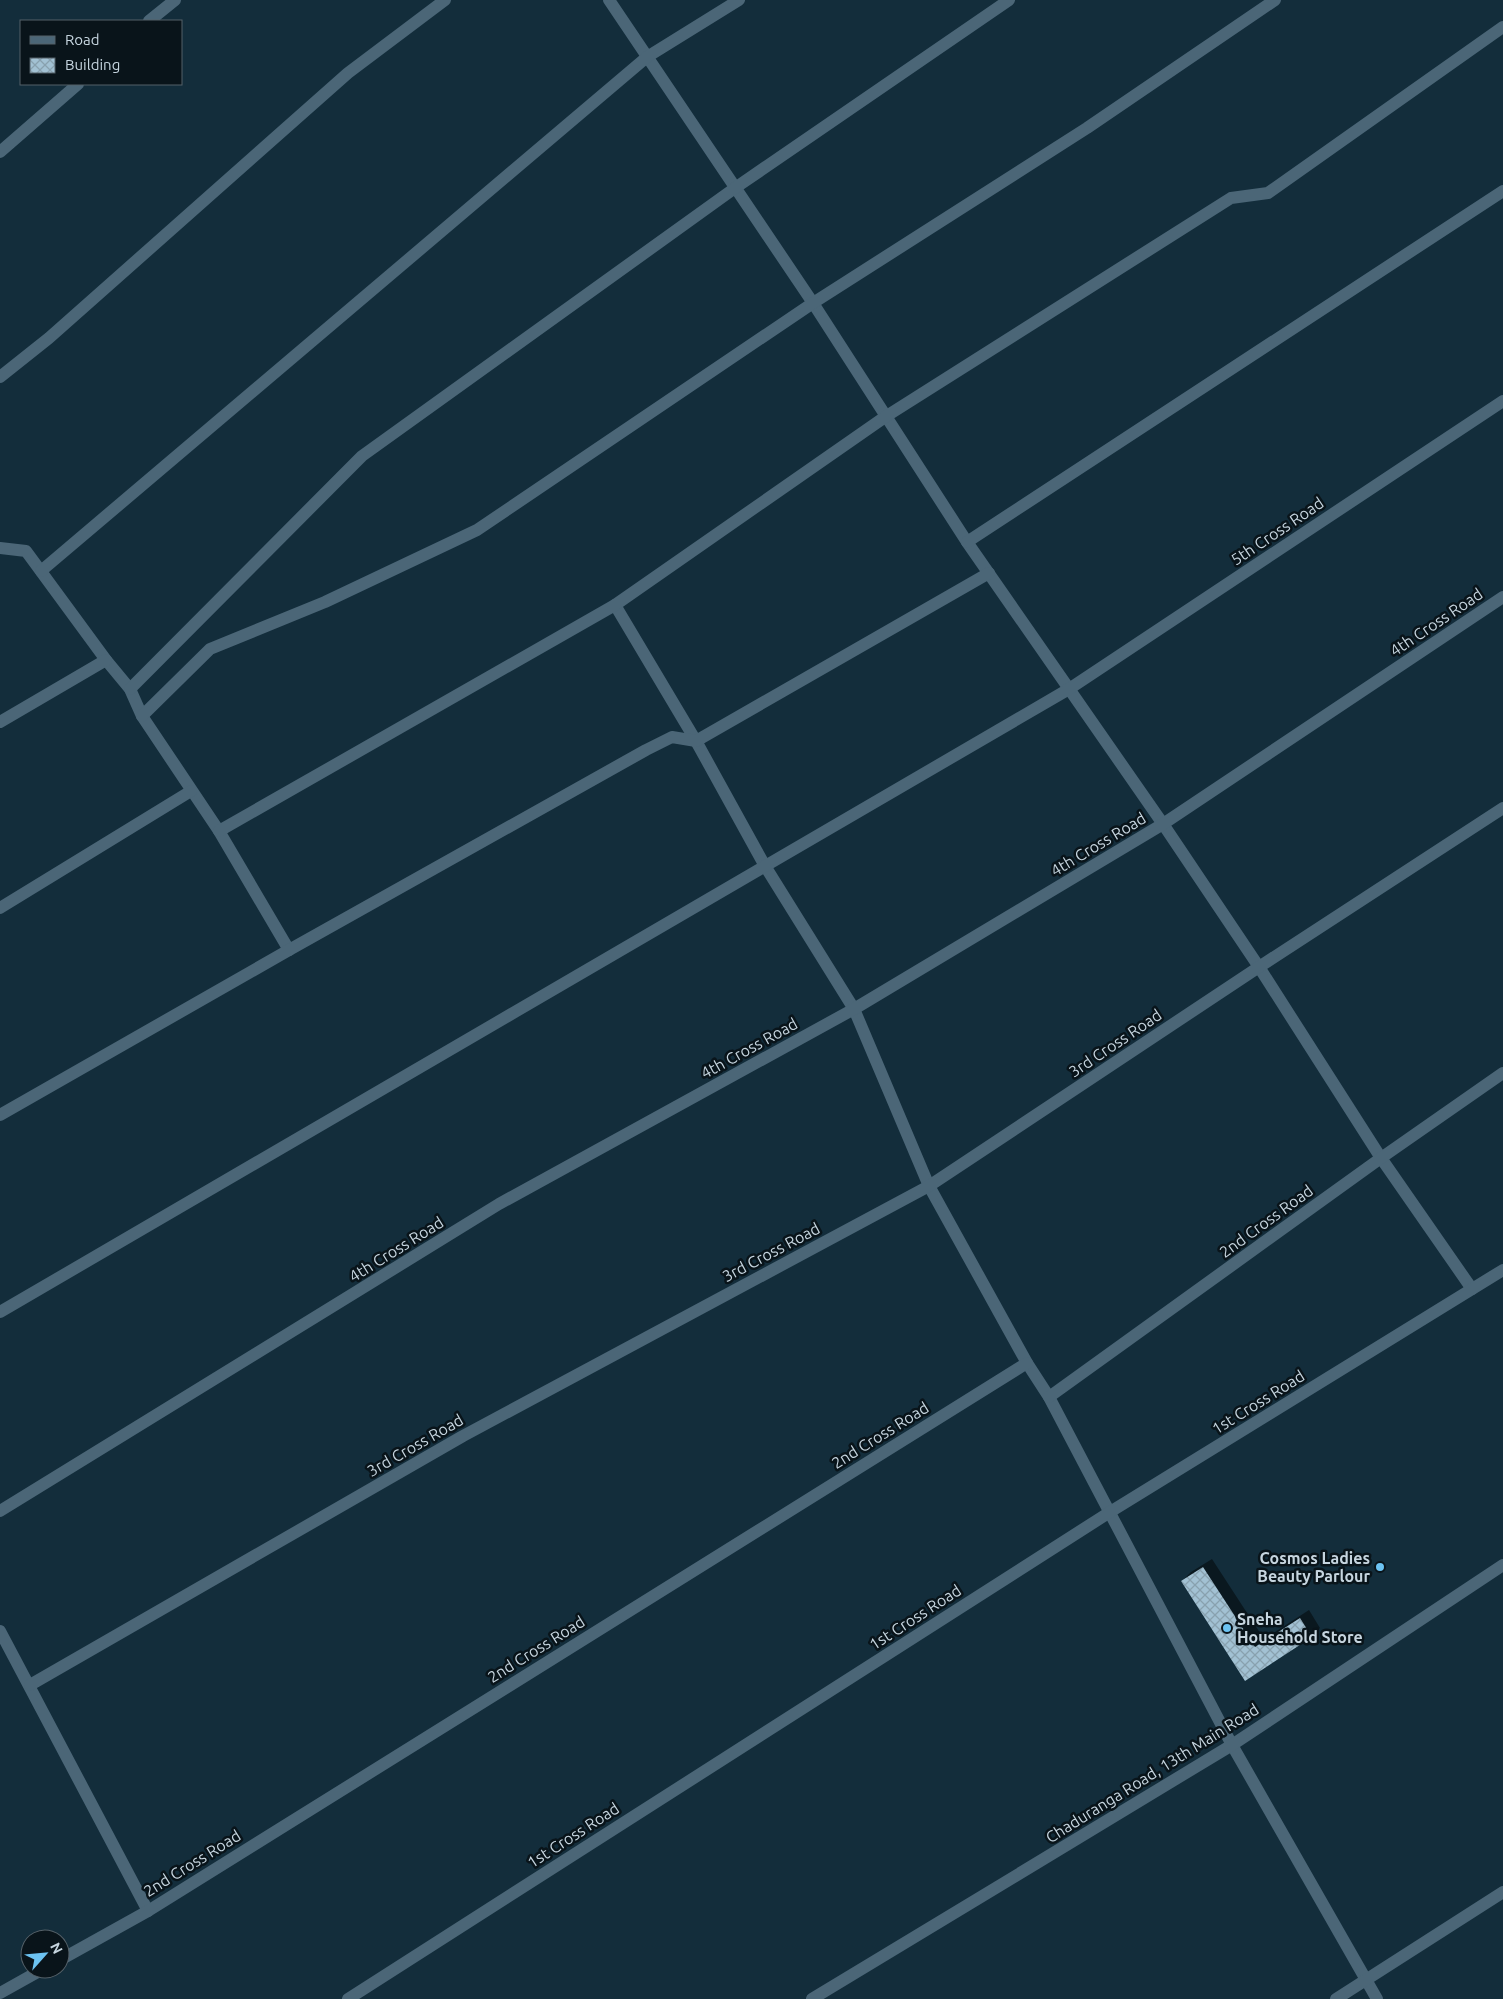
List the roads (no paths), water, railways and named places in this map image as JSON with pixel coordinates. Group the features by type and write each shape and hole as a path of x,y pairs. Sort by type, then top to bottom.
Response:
{"street":[{"path":"150,20 175,0"},
{"path":"0,377 49,338 348,73 445,0"},
{"path":"609,0 813,303 967,542 1163,824 1259,967 1381,1158 1472,1289"},
{"path":"41,571 647,57 739,0"},
{"path":"130,689 362,456 735,188 1008,0"},
{"path":"142,716 210,649 325,602 477,530 813,303 1087,128 1275,0"},
{"path":"219,831 615,605 885,417 1231,198 1268,194 1503,27"},
{"path":"0,152 77,85"},
{"path":"967,542 1503,190"},
{"name":"5th Cross Road","path":"0,1312 1069,689 1503,401"},
{"path":"0,548 26,551 106,660 130,689 142,716 219,831 289,950"},
{"path":"0,1115 646,750 672,737 696,741 989,573"},
{"name":"4th Cross Road","path":"0,1512 499,1204 854,1009 1163,824 1503,597"},
{"path":"615,605 696,741 766,866 854,1009 929,1186 1027,1362 1049,1397 1232,1745 1378,1999"},
{"path":"0,722 106,660"},
{"path":"0,908 191,791"},
{"name":"3rd Cross Road","path":"30,1685 463,1436 929,1186 1503,808"},
{"name":"2nd Cross Road","path":"1049,1397 1381,1158 1503,1073"},
{"name":"1st Cross Road","path":"348,1999 1110,1512 1503,1270"},
{"name":"2nd Cross Road","path":"70,1954 148,1910 1027,1362"},
{"name":"Chaduranga Road, 13th Main Road","path":"812,1999 1232,1745 1503,1565"},
{"path":"0,1631 148,1910"},
{"path":"1336,1999 1503,1892"},
{"path":"0,1996 27,1979"}],"place":[{"name":"Cosmos Ladies Beauty Parlour","path":"1380,1567"},
{"name":"Sneha Household Store","path":"1227,1628"}]}
